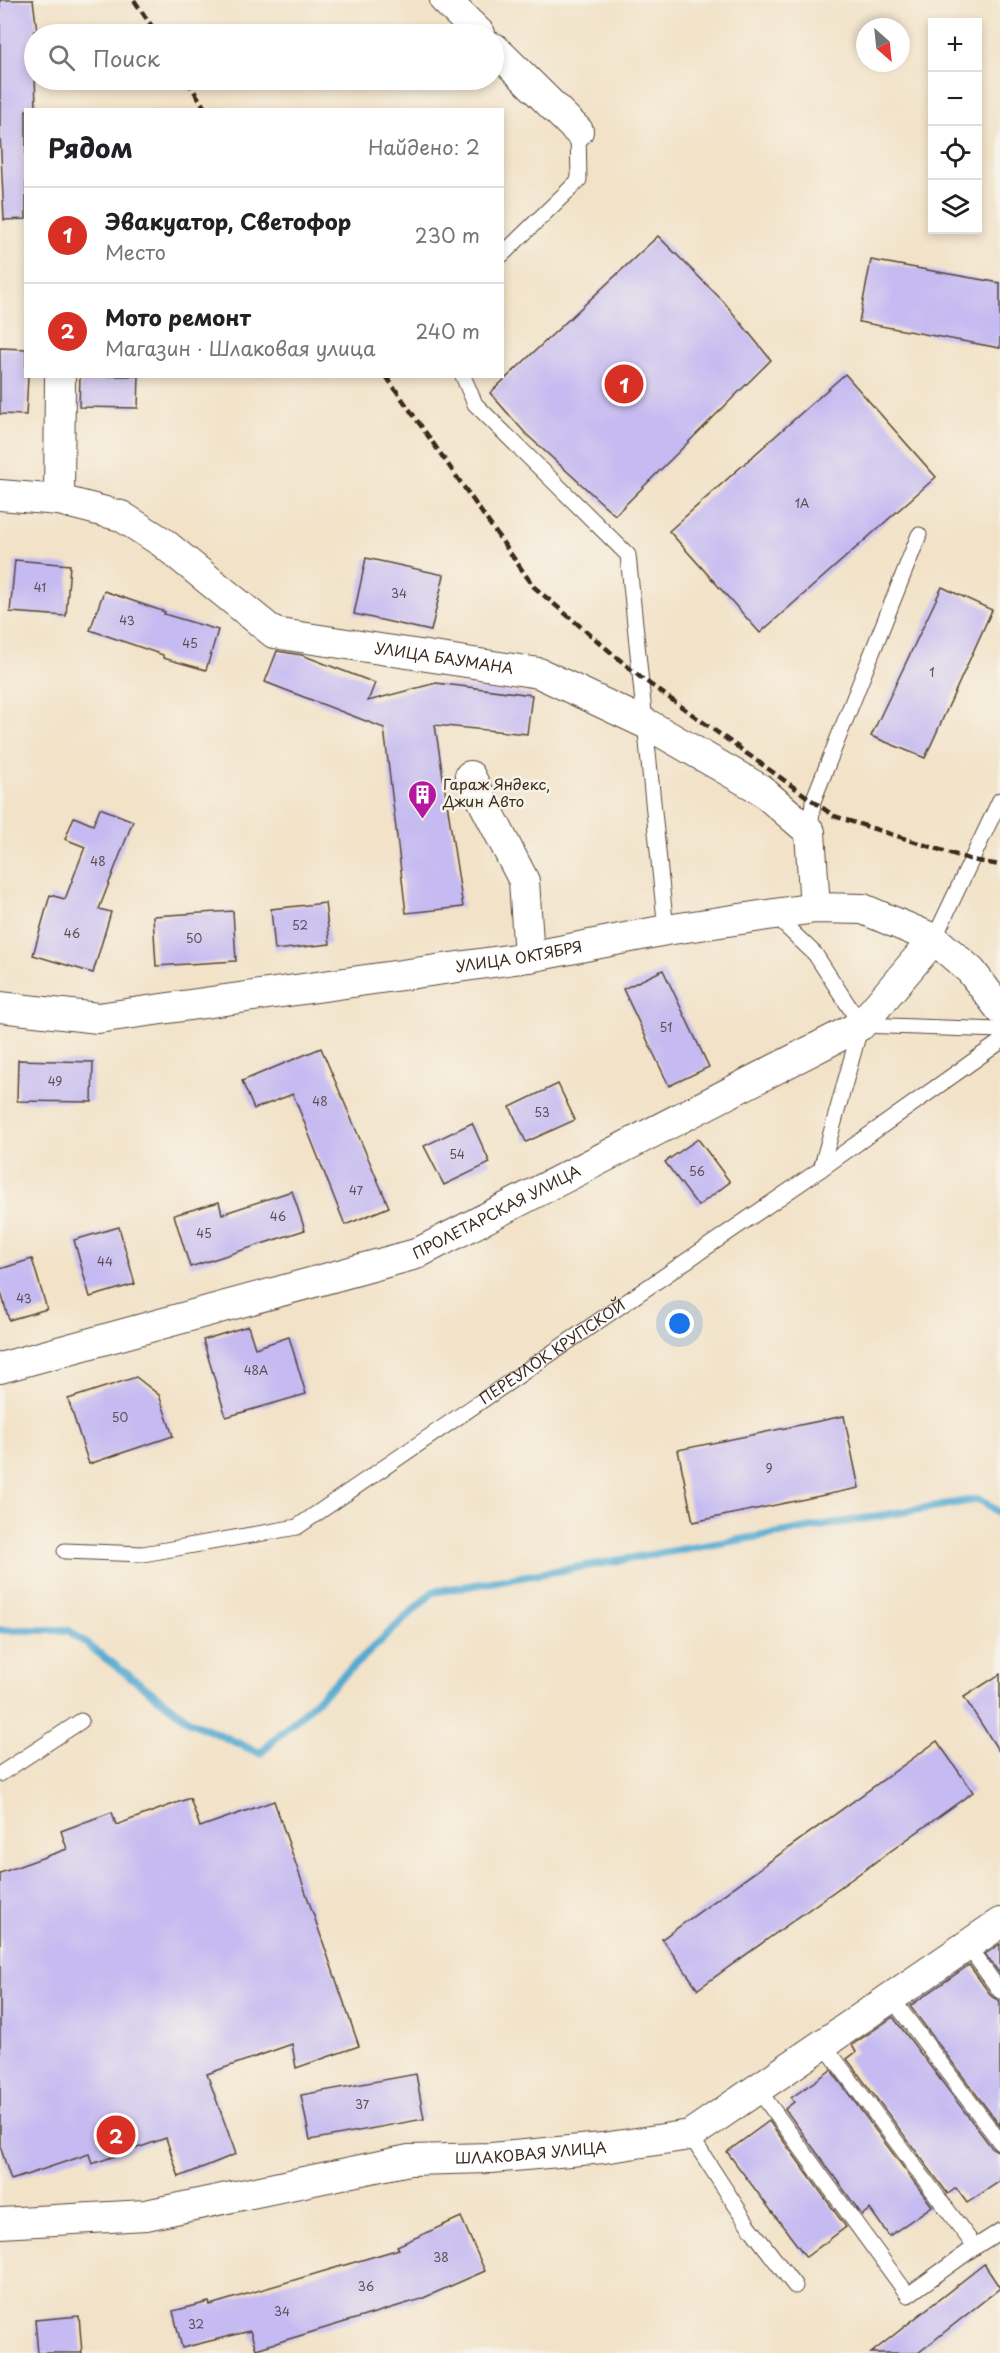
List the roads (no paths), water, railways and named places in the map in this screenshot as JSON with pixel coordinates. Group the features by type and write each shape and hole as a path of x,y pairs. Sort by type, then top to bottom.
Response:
{"street":[{"path":"445,0 470,24"},
{"path":"504,58 578,131"},
{"path":"59,500 60,378"},
{"name":"УЛИЦА БАУМАНА","path":"0,495 59,500 121,516 162,542 273,633 539,673 647,724 760,789 810,832"},
{"path":"470,776 524,881 529,957"},
{"path":"810,832 815,908"},
{"name":"УЛИЦА ОКТЯБРЯ","path":"0,1007 98,1018 529,957 666,930 815,908 863,909 934,939 971,971 1000,1009"},
{"name":"ПРОЛЕТАРСКАЯ УЛИЦА","path":"0,1368 416,1254 861,1025 934,939"},
{"name":"ШЛАКОВАЯ УЛИЦА","path":"0,2223 146,2215 409,2160 491,2158 591,2150 690,2135 822,2042 1000,1923"}],"lane":[{"path":"504,253 579,180 578,131"},
{"path":"464,378 475,405 628,555 647,724 666,930"},
{"path":"810,832 813,801 919,535"},
{"path":"934,939 1000,800"},
{"path":"773,914 815,954 861,1025 821,1169"},
{"path":"861,1025 1000,1030"},
{"name":"ПЕРЕУЛОК КРУПСКОЙ","path":"65,1551 143,1554 297,1527 821,1169 1000,1042"},
{"path":"0,1774 81,1721"},
{"path":"967,1945 1000,1991"},
{"path":"890,1996 1000,2142"},
{"path":"822,2042 975,2247"},
{"path":"757,2088 908,2295 1000,2231"},
{"path":"690,2135 749,2226 795,2286"}],"waterway":[{"path":"0,1630 68,1630 191,1722 260,1753 433,1592 979,1499 1000,1513"}],"railway":[{"path":"134,0 150,24"},
{"path":"193,90 205,108"},
{"path":"387,378 534,587 640,677 834,816 972,860 1000,865"}],"place":[{"name":"Эвакуатор, Светофор","path":"624,384"},
{"name":"Гараж Яндекс, Джин Авто","path":"422,820"},
{"name":"Мото ремонт","path":"116,2135"}]}
